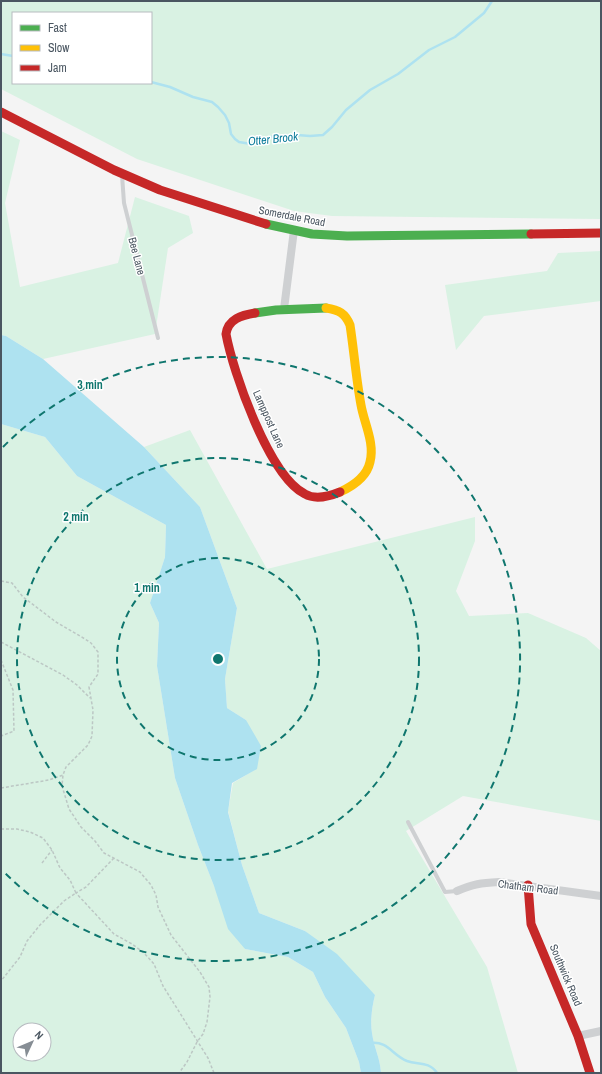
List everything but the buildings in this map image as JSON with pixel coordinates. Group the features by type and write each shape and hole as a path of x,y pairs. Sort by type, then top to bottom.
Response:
{"street":[{"name":"Somerdale Road","path":"1,112 122,173 160,190 264,224 312,234 347,236 601,233"},
{"path":"284,309 294,230"},
{"name":"Lamppost Lane","path":"326,308 339,310 346,315 350,325 363,417 370,441 372,456 368,469 360,480 340,493 323,496 305,495 285,478 262,439 238,378 226,334 228,326 238,316 284,309 326,308"},
{"name":"Chatham Road","path":"457,891 471,885 499,882 601,896"},
{"name":"Southwick Road","path":"528,885 531,924 578,1036 590,1073"},
{"path":"578,1036 601,1031"}],"lane":[{"name":"Bee Lane","path":"122,173 124,203 158,338"},
{"path":"408,822 445,892 457,891"}],"path":[{"path":"1,581 12,582 23,597 56,622 85,638 98,652 98,674 89,687 93,710 92,736 88,745 66,767 63,775 62,786 69,809 81,827 95,841 104,853 140,872 151,885 156,895 158,908 171,935 200,972 209,987 210,997 207,1022 203,1034 179,1073"},
{"path":"1,642 63,675 77,685 90,698"},
{"path":"1,660 13,690 14,718 14,731 1,736"},
{"path":"1,788 49,780 63,775"},
{"path":"1,829 16,829 30,832 42,838 52,850 60,868 70,880 76,893 114,934 132,944 144,953 154,964 163,986 208,1058 214,1073"},
{"path":"42,863 52,850"},
{"path":"1,981 20,957 28,941 40,925 64,901 86,887 114,858"}],"green space":[{"path":"1,1 601,1 600,219 332,216 294,211 137,159 1,89"},
{"path":"1,131 20,140 5,203 20,287 118,263 135,197 189,216 193,233 168,248 155,334 43,359 6,336 1,335"},
{"path":"601,251 601,301 484,316 456,350 445,285 547,271 558,253"},
{"path":"1,424 45,437 77,476 166,525 165,557 150,603 159,623 157,666 175,778 198,845 214,886 245,949 288,957 313,972 325,997 346,1028 359,1062 361,1073 1,1073"},
{"path":"190,430 267,569 475,517 475,541 456,591 469,616 528,613 586,638 601,651 601,821 463,796 406,831 487,967 518,1073 381,1073 371,1028 375,995 305,931 259,913 242,865 228,811 233,783 256,769 246,720 227,708 225,679 237,608 200,507 144,447"}],"water":[{"path":"1,335 6,336 43,359 144,447 200,507 237,608 225,679 227,708 246,720 261,746 257,769 232,783 228,812 242,865 259,913 305,931 337,954 375,995 371,1028 381,1073 361,1073 359,1062 346,1028 325,997 313,972 288,957 245,949 228,929 175,778 157,666 159,623 150,603 165,557 166,525 77,476 45,437 1,424"}],"waterway":[{"name":"Otter Brook","path":"152,82 212,102 225,115 229,123 231,134 239,142 251,144 270,137 323,135 332,127 346,110 370,90 398,74 429,50 455,37 484,13 492,1"},
{"name":"Otter Brook","path":"1,54 12,56"},
{"path":"371,1043 382,1044 407,1061 427,1065 434,1069 437,1073"}],"traffic: fast":[{"path":"266,224 312,234 347,236 531,234"},
{"path":"255,313 276,310 326,308"}],"traffic: slow":[{"path":"326,308 335,310 344,315 350,325 362,412 371,448 370,462 366,472 354,484 340,492"}],"traffic: jam":[{"path":"1,112 114,170 160,190 266,224"},
{"path":"531,234 601,233"},
{"path":"255,313 245,315 233,321 227,329 226,334 236,372 255,422 278,467 292,484 305,494 313,497 327,496 340,492"},
{"path":"528,885 531,924 578,1036 590,1073"}]}
